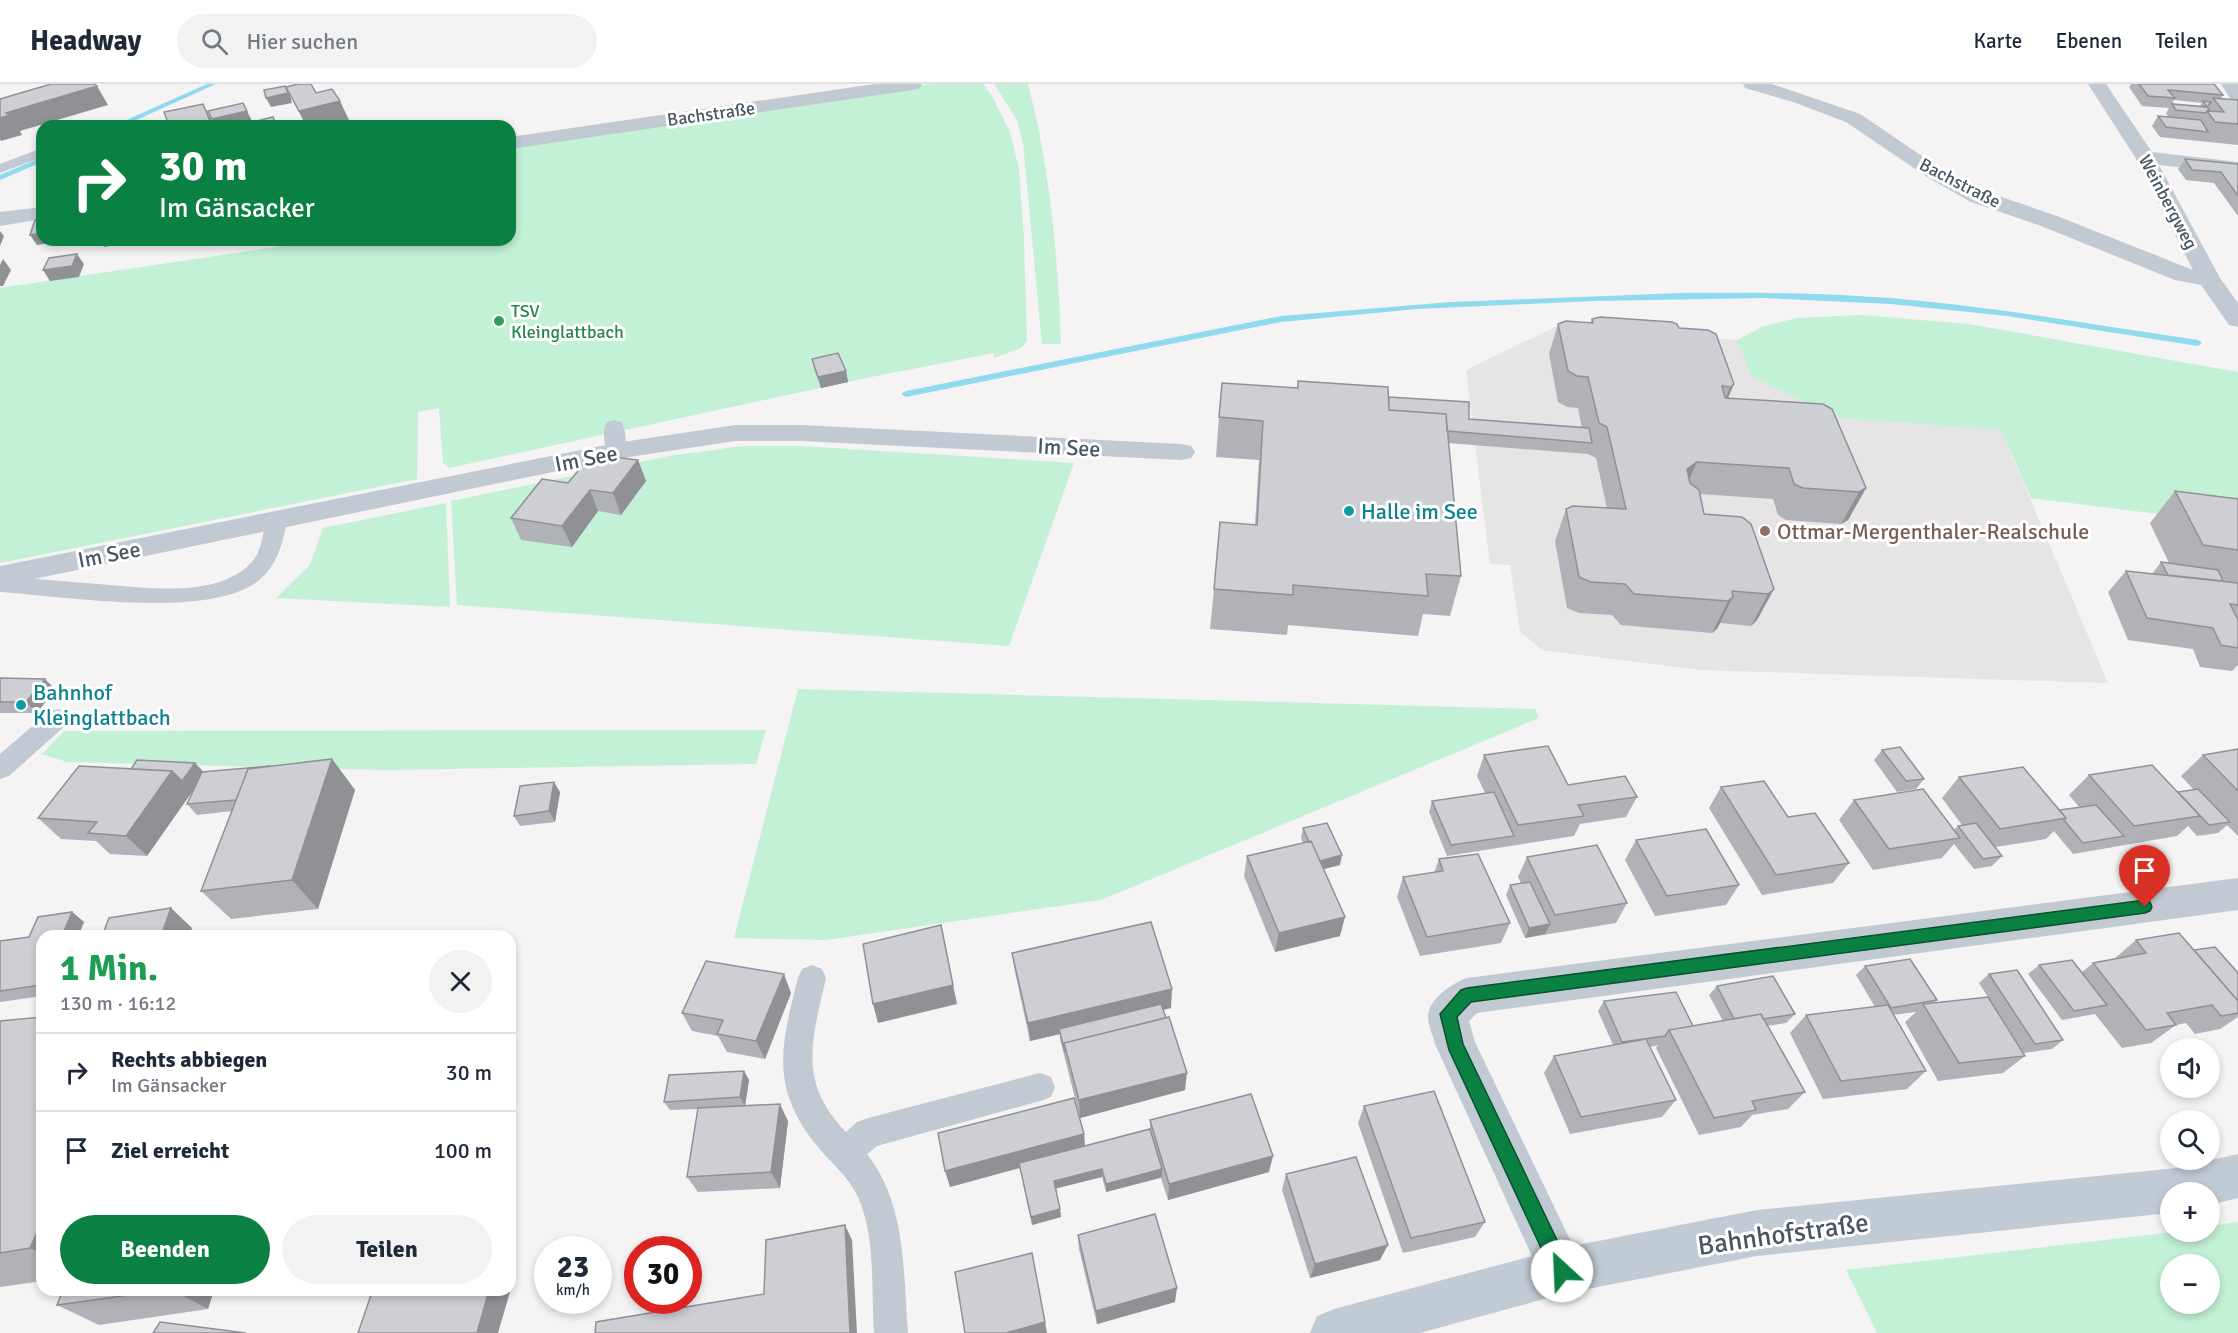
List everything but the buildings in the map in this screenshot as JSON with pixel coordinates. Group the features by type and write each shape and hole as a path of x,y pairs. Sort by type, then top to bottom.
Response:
{"main road":[{"name":"Bahnhofstraße","path":"1334,1333 1562,1271 1757,1233 2177,1190 2238,1176"}],"street":[{"name":"Bachstraße","path":"516,142 913,84"},
{"name":"Bachstraße","path":"1752,84 1809,101 1853,118 1934,173 1979,197 2049,221 2183,275 2209,279"},
{"name":"Weinbergweg","path":"2097,84 2145,157 2209,279 2238,320"},
{"path":"2230,85 2238,96"},
{"path":"2145,157 2238,168"},
{"path":"0,219 36,214"},
{"name":"Im See","path":"0,576 278,520 615,439 735,433 802,433 1181,452"},
{"path":"1562,1271 1455,1044 1448,1014 1467,996 2238,894"}],"lane":[{"path":"0,170 36,155"},
{"path":"0,584 158,596 185,596 211,592 233,585 253,572 269,553 278,520"},
{"path":"0,769 58,718"},
{"path":"812,978 796,1054 797,1078 804,1102 815,1119 861,1170 881,1214 891,1333"},
{"path":"847,1152 868,1133 1040,1087"}],"shaded area":[{"name":"Ottmar-Mergenthaler-Realschule","path":"1557,326 1737,340 1751,376 1837,418 2001,430 2108,683 1701,670 1542,650 1520,631 1510,565 1490,564 1466,370"}],"green space":[{"name":"TSV Kleinglattbach","path":"932,84 983,84 992,96 1010,132 1019,169 1027,341 1021,348 994,358 994,353 866,378 449,468 443,463 439,408 418,412 417,479 0,563 0,288 283,246 516,246 516,146"},
{"path":"994,84 1028,84 1042,148 1052,213 1061,344 1042,344 1023,143 1017,120"},
{"path":"1861,315 1969,324 2238,372 2238,524 2031,498 2001,430 1837,418 1751,376 1737,340 1764,326 1797,318"},
{"path":"742,446 800,446 1074,463 1009,646 457,605 451,501 669,456"},
{"path":"446,503 450,607 276,598 310,565 323,528"},
{"path":"798,689 1535,709 1539,718 1101,900 826,940 734,938"},
{"path":"766,730 756,764 388,770 67,762 42,754 64,731"},
{"path":"2238,1222 2238,1333 1877,1333 1846,1270 2160,1234 2160,1242 2220,1242 2220,1225"}],"waterway":[{"path":"131,120 213,84"},
{"path":"0,178 36,162"},
{"path":"906,394 1281,319 1417,307 1595,298 1764,295 1891,301 2007,314 2198,343"}],"place":[{"name":"TSV Kleinglattbach","path":"499,321"},
{"name":"Halle im See","path":"1349,511"},
{"name":"Ottmar-Mergenthaler-Realschule","path":"1765,531"},
{"name":"Bahnhof Kleinglattbach","path":"21,705"}],"route":[{"path":"1562,1271 1455,1044 1448,1014 1467,996 2145,907"}]}
